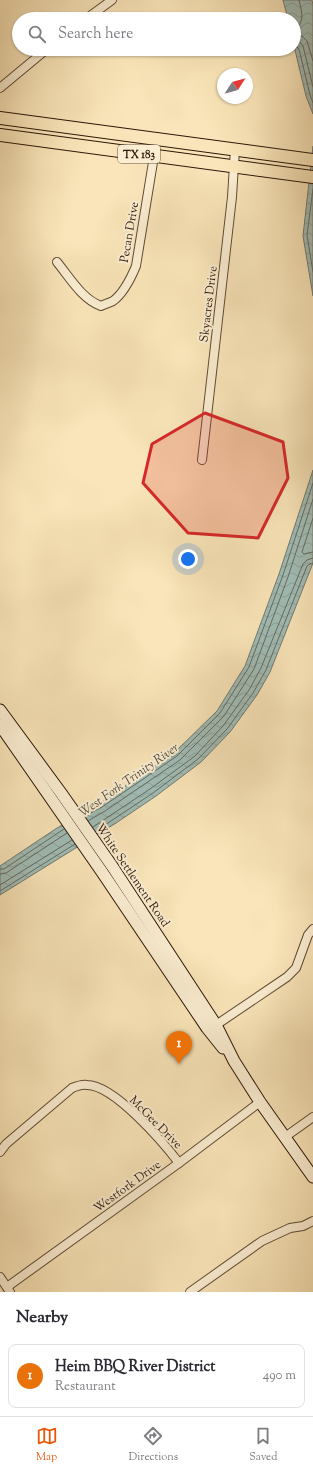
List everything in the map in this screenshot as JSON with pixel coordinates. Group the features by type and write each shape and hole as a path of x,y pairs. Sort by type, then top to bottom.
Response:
{"main road":[{"name":"TX 183","path":"0,118 313,160"},
{"name":"TX 183","path":"0,135 313,177"},
{"name":"White Settlement Road","path":"0,710 61,793 107,869 198,1007 216,1025 234,1061 260,1102 313,1177"},
{"name":"White Settlement Road","path":"0,725 51,799 107,869"},
{"name":"White Settlement Road","path":"198,1007 206,1028 234,1061"}],"street":[{"path":"96,12 112,0"},
{"path":"0,88 39,56"},
{"name":"Skyacres Drive","path":"202,460 232,197 235,149"},
{"name":"Pecan Drive","path":"57,262 84,295 92,302 101,306 113,300 132,276 136,266 154,156"},
{"path":"216,1025 287,978 296,968 308,934 313,929"},
{"path":"304,948 313,950"},
{"name":"McGee Drive","path":"0,1152 6,1144 72,1088 88,1084 104,1090 138,1118 166,1146 179,1163"},
{"name":"Westfork Drive","path":"8,1290 260,1102"},
{"path":"285,1137 313,1117"},
{"path":"190,1292 262,1241 290,1228 303,1226 313,1221"},
{"path":"0,1278 8,1290"}],"highlighted area":[{"path":"205,413 283,442 288,478 258,538 188,533 143,483 152,444"}],"water":[{"path":"283,0 312,0 313,114 306,96 296,56 301,56 301,12 286,12"},
{"path":"313,146 313,296 303,236"},
{"path":"313,470 313,563 270,672 257,695 230,732 201,762 156,796 116,823 0,895 0,866 57,828 100,803 174,753 217,711 245,666 279,574"}],"place":[{"name":"Heim BBQ River District","path":"179,1064"}],"water label":[{"name":"West Fork Trinity River","path":"128,779"}]}
